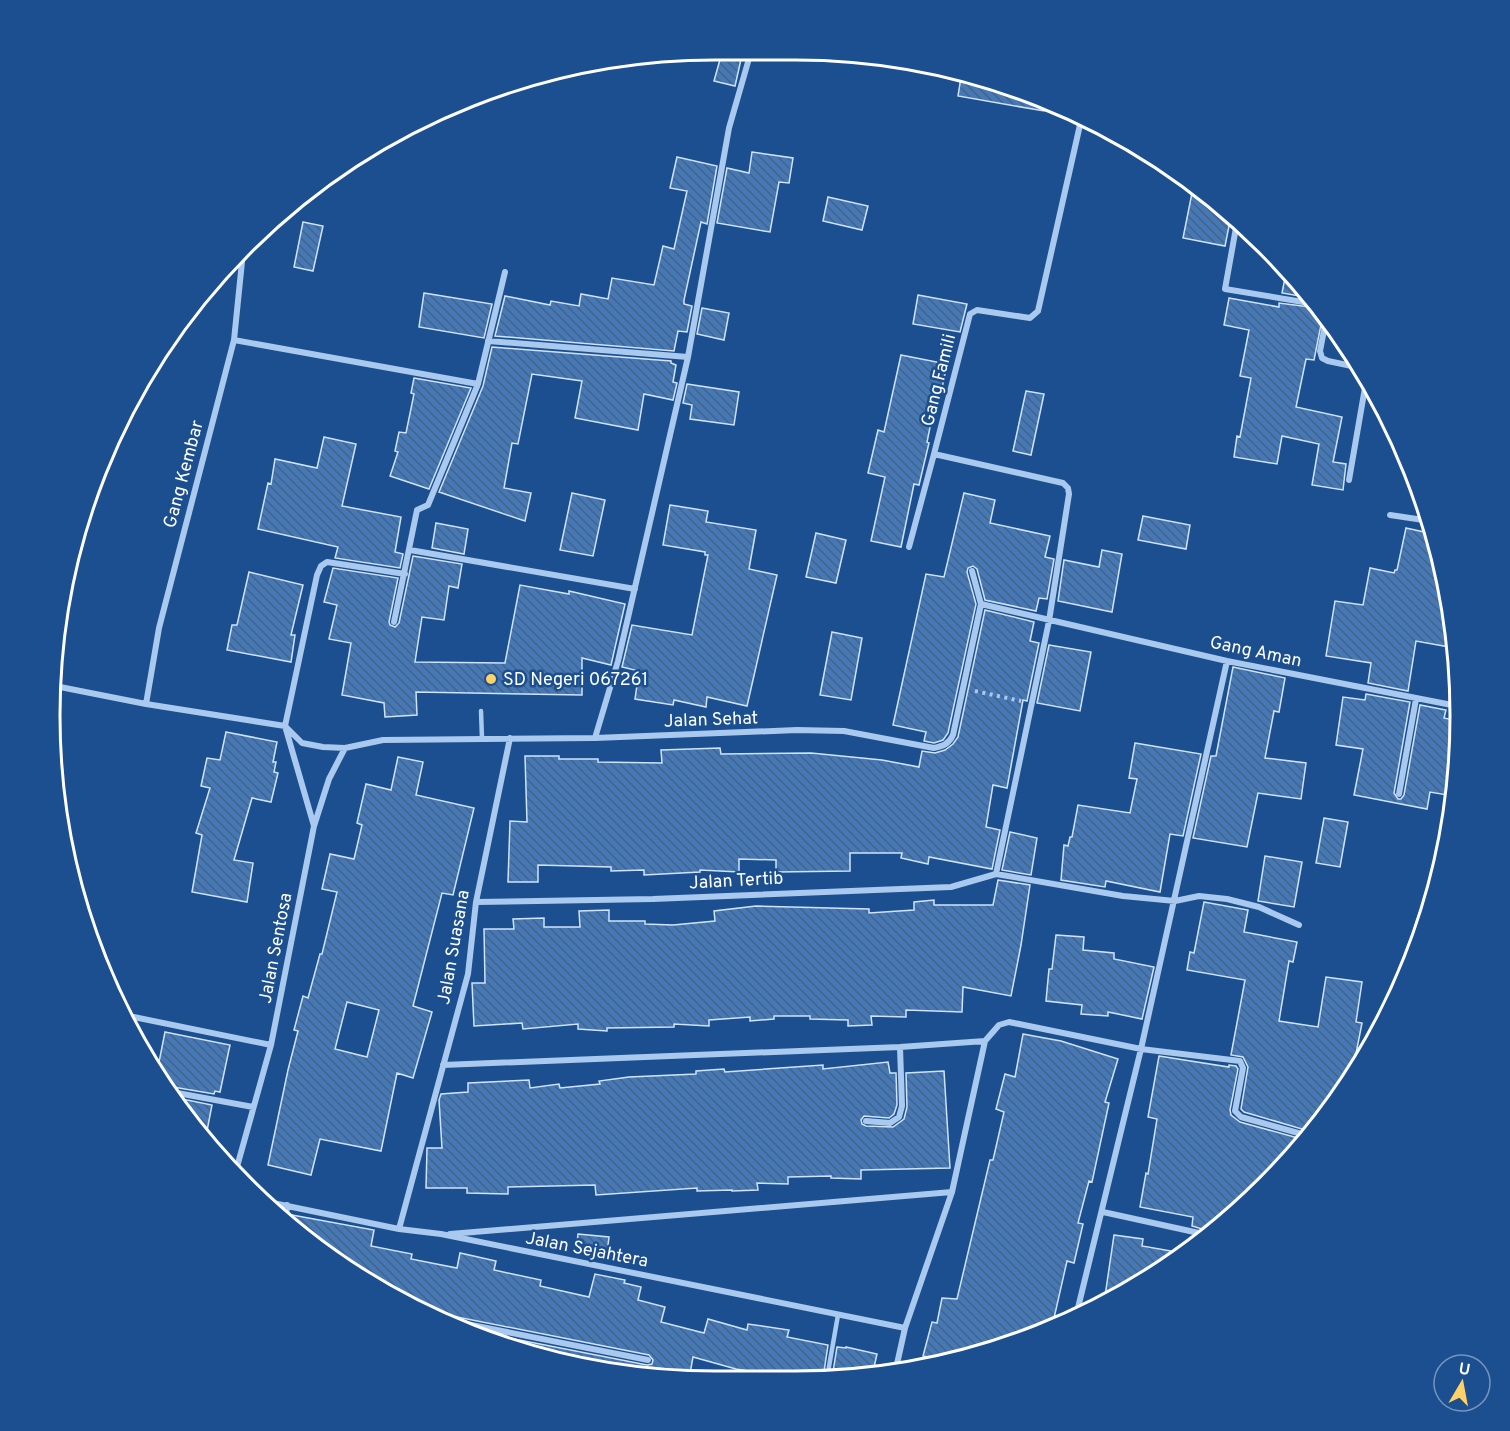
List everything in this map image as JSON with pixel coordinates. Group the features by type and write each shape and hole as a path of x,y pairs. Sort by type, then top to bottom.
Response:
{"street":[{"path":"595,738 618,661 688,357 729,128 749,60"},
{"name":"Gang Famili","path":"1049,621 1069,494 1068,488 1063,483 934,454 970,314 977,309 1030,318 1038,311 1080,126"},
{"path":"1235,231 1225,289 1303,302"},
{"name":"Gang Kembar","path":"146,704 159,628 234,340 242,263"},
{"path":"394,622 417,510 428,505 478,384 506,272"},
{"path":"1324,329 1320,351 1322,358 1328,362 1349,366"},
{"path":"234,340 478,384"},
{"path":"488,341 688,357"},
{"path":"1349,480 1364,392"},
{"path":"909,547 934,454"},
{"path":"1390,515 1420,519"},
{"path":"410,550 635,589"},
{"path":"61,687 146,704 285,726 321,566 327,562 334,562 405,574"},
{"path":"972,570 981,604 1049,621 996,874 1123,896 1175,901 1199,896 1227,899 1259,908 1299,925"},
{"name":"Jalan Sehat","path":"285,726 302,743 345,748 383,740 595,738 797,730 844,731 934,748 946,744 953,735 981,604"},
{"name":"Gang Aman","path":"1049,621 1227,661 1450,705"},
{"path":"1079,1305 1142,1049 1227,661"},
{"path":"1399,794 1416,699"},
{"name":"Jalan Sentosa","path":"238,1164 271,1045 314,826 285,726"},
{"name":"Jalan Suasana","path":"399,1229 468,974 476,902 510,738"},
{"path":"314,826 329,779 345,748"},
{"name":"Jalan Tertib","path":"476,902 653,899 951,886 996,874"},
{"path":"134,1017 271,1045"},
{"path":"898,1362 905,1328 952,1192 986,1041 999,1025 1009,1022 1142,1049 1240,1061 1243,1068 1235,1111 1237,1114 1241,1118 1299,1134"},
{"path":"444,1065 900,1047 986,1041"},
{"path":"866,1121 890,1123 899,1117 902,1106 900,1047"},
{"path":"180,1093 253,1107"},
{"path":"441,1234 952,1192"},
{"name":"Jalan Sejahtera","path":"279,1204 399,1229 441,1234 905,1328"},
{"path":"287,1206 287,1211"},
{"path":"1103,1212 1199,1232"},
{"path":"481,1327 648,1360"}],"lane":[{"path":"481,711 482,739"},
{"path":"828,1370 838,1315"}],"path":[{"path":"963,688 1032,703"}],"building":[{"path":"720,60 741,60 735,86 714,81"},
{"path":"960,81 1044,110 1044,111 958,96"},
{"path":"752,152 793,158 789,183 779,182 770,232 717,223 727,168 749,173"},
{"path":"677,157 717,166 707,224 701,222 684,300 684,304 692,306 687,332 678,331 674,351 495,336 505,296 550,305 551,301 579,306 581,294 608,299 612,278 654,285 663,246 674,249 687,191 670,188"},
{"path":"1192,194 1229,225 1225,246 1183,238"},
{"path":"828,197 868,206 862,230 823,221"},
{"path":"303,222 323,226 313,271 294,267"},
{"path":"1285,280 1298,296 1282,293"},
{"path":"424,293 492,304 484,338 419,327"},
{"path":"918,295 967,304 960,332 913,324"},
{"path":"1229,298 1279,307 1279,303 1307,307 1315,316 1321,325 1314,360 1306,359 1296,407 1342,417 1333,462 1346,464 1343,490 1312,485 1319,444 1282,436 1277,464 1234,457 1251,378 1240,376 1249,330 1224,325"},
{"path":"702,308 729,313 724,340 697,334"},
{"path":"492,347 671,361 676,365 673,382 677,383 673,400 644,394 638,430 575,418 582,381 532,374 518,444 512,443 504,488 531,493 525,521 439,492 483,386"},
{"path":"901,355 947,364 941,393 937,393 919,485 914,484 901,547 871,541 885,477 868,473 878,430 884,432"},
{"path":"414,378 471,388 429,489 390,476 398,452 395,451 399,432 406,433 414,394 411,393"},
{"path":"687,384 739,392 734,425 690,419 692,405 683,403"},
{"path":"1026,391 1044,394 1031,455 1013,451"},
{"path":"324,437 356,444 342,506 401,517 395,552 403,554 400,568 335,558 338,547 258,529 268,483 271,484 275,459 317,468"},
{"path":"572,493 605,500 593,556 560,550"},
{"path":"964,493 995,500 990,523 1050,536 1045,557 1054,559 1047,599 1039,598 1036,611 985,600 977,569 973,566 968,568 967,572 976,604 948,733 943,740 934,743 924,741 926,732 893,725 926,574 944,577"},
{"path":"670,505 708,511 706,522 756,530 749,569 777,575 747,706 707,697 706,707 674,700 673,705 635,699 639,671 622,667 632,625 692,635 708,555 705,555 705,552 663,545"},
{"path":"1143,516 1190,525 1186,549 1138,540"},
{"path":"436,523 468,529 464,554 432,548"},
{"path":"1406,528 1424,532 1437,588 1446,646 1416,641 1408,691 1368,683 1371,663 1326,656 1335,601 1363,605 1370,568 1394,573 1397,570"},
{"path":"816,533 846,540 836,583 806,577"},
{"path":"1102,550 1122,554 1112,612 1058,601 1064,560 1099,567"},
{"path":"413,556 462,564 458,588 449,586 444,620 422,617 415,662 505,663 520,585 569,594 569,591 625,604 611,665 582,658 582,695 416,692 417,715 385,717 384,703 342,695 351,643 329,639 337,605 324,602 333,568 398,578 389,622 395,627 399,623"},
{"path":"249,572 303,585 291,635 295,635 291,662 227,650 232,625 237,625"},
{"path":"985,610 1034,622 1030,641 1039,643 1027,701 1023,700 1007,788 993,785 986,827 1000,830 992,869 929,857 928,864 901,858 902,853 850,853 850,871 776,872 776,860 739,859 739,872 700,870 700,872 644,875 644,870 611,871 611,867 538,865 538,882 508,882 510,821 527,822 525,756 598,759 598,762 662,763 661,750 720,748 721,754 811,753 882,760 919,767 922,751 935,753 945,750 958,737"},
{"path":"832,632 862,638 851,700 820,695"},
{"path":"1049,645 1091,652 1080,711 1037,703"},
{"path":"1233,667 1285,678 1279,712 1274,711 1265,758 1306,763 1301,799 1258,793 1247,847 1193,838 1211,756 1216,756"},
{"path":"1366,694 1410,702 1394,793 1398,799 1404,795 1420,705 1446,710 1444,718 1450,719 1445,795 1430,792 1427,809 1354,795 1363,749 1336,745 1343,697 1365,700"},
{"path":"226,732 277,742 273,762 276,762 274,772 278,773 271,802 252,798 234,860 253,863 247,902 192,892 202,835 196,833 210,788 201,786 207,758 220,760"},
{"path":"1135,743 1201,754 1183,836 1170,834 1160,892 1106,881 1105,887 1061,880 1064,845 1068,846 1070,837 1072,837 1078,805 1130,813 1137,779 1129,778"},
{"path":"398,757 423,762 416,795 474,808 453,895 442,893 413,1006 432,1012 413,1078 397,1073 381,1151 320,1139 311,1175 268,1165 298,1031 294,1030 303,996 308,998 320,954 322,954 337,892 322,889 330,854 354,859 362,825 357,823 366,784 391,790","holes":["347,1002 379,1010 367,1057 335,1049"]},
{"path":"1324,818 1348,822 1340,867 1316,863"},
{"path":"1010,832 1037,838 1031,875 1002,870"},
{"path":"1265,856 1302,862 1294,907 1258,901"},
{"path":"998,880 1030,885 1011,996 963,987 962,1012 906,1010 906,1017 871,1016 872,1025 848,1026 848,1020 810,1019 810,1016 774,1016 774,1019 750,1021 750,1017 709,1020 709,1026 674,1024 674,1027 607,1028 607,1031 578,1029 578,1024 523,1029 522,1023 474,1026 472,983 485,983 484,929 514,929 513,919 544,918 544,927 580,927 579,911 609,910 609,921 645,921 645,924 673,925 715,921 714,911 756,906 869,909 869,913 914,910 914,902 934,900 934,905 993,905"},
{"path":"1204,902 1248,910 1244,932 1297,942 1293,962 1289,961 1279,1021 1318,1027 1326,977 1362,982 1356,1022 1362,1023 1356,1053 1340,1080 1303,1129 1244,1112 1241,1109 1248,1067 1243,1057 1231,1055 1245,980 1187,970 1190,952 1194,953"},
{"path":"1056,935 1084,937 1083,950 1114,953 1114,959 1154,967 1142,1019 1108,1012 1108,1016 1081,1014 1082,1005 1046,1001 1049,969 1052,969"},
{"path":"165,1032 230,1045 220,1092 215,1091 214,1094 175,1087 159,1062"},
{"path":"1023,1034 1061,1041 1118,1059 1105,1102 1109,1103 1092,1182 1089,1181 1078,1223 1083,1224 1074,1263 1067,1261 1054,1317 964,1349 923,1356 932,1322 937,1323 942,1298 957,1299 990,1160 993,1160 1004,1112 996,1109 1005,1074 1015,1077"},
{"path":"1159,1056 1229,1067 1229,1065 1236,1066 1238,1069 1231,1115 1240,1122 1296,1137 1258,1179 1202,1229 1192,1226 1193,1217 1140,1207 1157,1119 1148,1117"},
{"path":"888,1062 890,1073 896,1073 897,1105 894,1114 889,1118 864,1116 861,1120 862,1124 893,1127 904,1119 907,1107 906,1073 944,1071 950,1168 861,1170 861,1179 831,1178 831,1176 788,1177 788,1184 757,1183 758,1190 732,1191 697,1191 697,1188 596,1195 595,1185 508,1187 508,1194 467,1193 467,1188 426,1188 427,1148 442,1148 439,1100 441,1094 468,1092 468,1083 529,1080 530,1088 559,1084 560,1088 600,1084 599,1081 629,1077 696,1074 696,1071 724,1069 725,1072 823,1065 823,1069"},
{"path":"184,1099 212,1105 207,1129"},
{"path":"292,1216 374,1230 371,1246 412,1254 411,1259 457,1268 460,1253 496,1261 494,1270 541,1280 540,1286 589,1297 595,1274 625,1280 624,1283 641,1287 638,1300 665,1307 661,1322 704,1333 708,1319 747,1330 748,1324 789,1330 787,1337 828,1345 824,1370 749,1371 693,1357 691,1370 673,1370 630,1365 546,1349 515,1339 647,1365 652,1364 653,1360 649,1355 456,1317 388,1283 351,1261"},
{"path":"578,1234 609,1237 607,1254 576,1251"},
{"path":"1114,1235 1143,1239 1142,1246 1173,1251 1159,1261 1106,1292"},
{"path":"837,1347 877,1354 874,1366 833,1370"}],"place":[{"name":"SD Negeri 067261","path":"491,679"}]}
